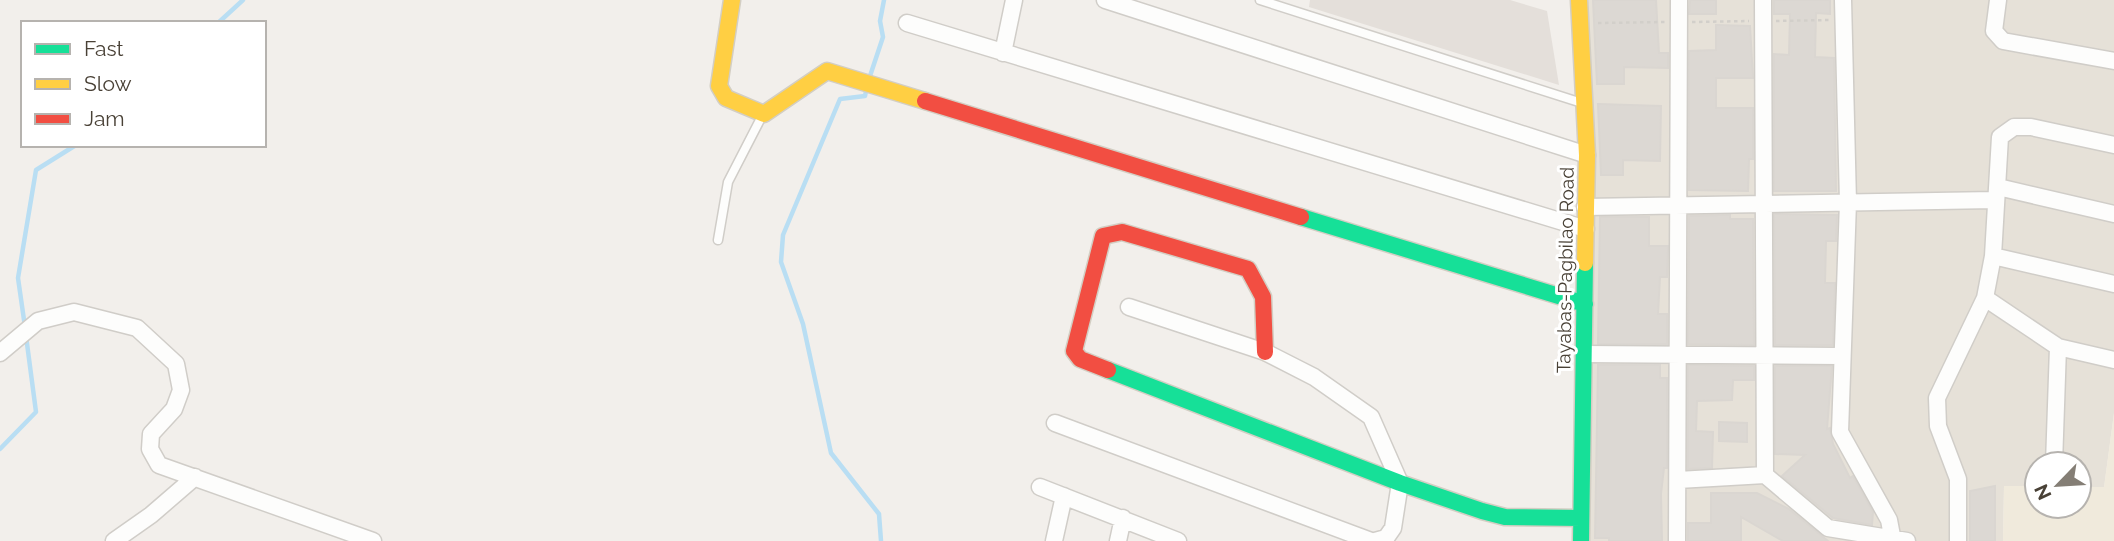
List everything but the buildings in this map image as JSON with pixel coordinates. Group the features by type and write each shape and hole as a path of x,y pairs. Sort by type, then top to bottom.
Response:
{"street":[{"path":"732,0 719,86 726,98 764,114 817,74 827,71 1585,304"},
{"path":"1003,53 1014,0"},
{"path":"1105,0 1587,155"},
{"name":"Tayabas-Pagbilao Road","path":"1579,0 1587,155 1581,541"},
{"path":"1677,541 1679,0"},
{"path":"1763,0 1765,475"},
{"path":"1843,0 1848,202 1840,356 1840,432 1898,540"},
{"path":"1997,0 1994,31 2003,41 2114,61"},
{"path":"907,23 1586,229"},
{"path":"1958,541 1958,479 1938,426 1937,398 1985,298 1993,256 2000,138 2014,127 2031,127 2114,145"},
{"path":"1585,207 1848,202 1996,194 2114,214"},
{"path":"1265,352 1265,298 1258,279 1248,269 1122,232 1103,236 1075,342 1074,351 1080,359 1400,483 1505,517 1581,518"},
{"path":"1993,256 2114,284"},
{"path":"1985,298 2058,347 2114,359"},
{"path":"1055,423 1373,541 1387,538 1393,528 1400,483 1371,417 1314,377 1265,352 1129,307"},
{"path":"0,353 38,321 74,312 136,328 176,364 181,390 174,409 150,434 150,449 159,465 373,541"},
{"path":"2054,450 2058,347"},
{"path":"1585,354 1840,356"},
{"path":"1678,480 1765,475 1828,528 1898,540"},
{"path":"114,541 151,515 195,477"},
{"path":"1040,487 1178,541"},
{"path":"1054,541 1064,496"},
{"path":"1118,541 1123,518"}],"lane":[{"path":"1260,0 1585,104"},
{"path":"718,240 728,181 764,114"}],"path":[{"path":"1581,23 1843,20"}],"shaded area":[{"path":"1310,0 1510,0 1547,11 1559,85 1309,7"},
{"path":"1587,0 2114,0 2114,413 2104,488 2093,488 2093,450 2023,450 2023,486 2004,486 2003,541 1586,541"},
{"path":"2114,413 2114,541 2003,541 2004,486 2023,486 2023,520 2093,520 2093,487 2104,487"}],"waterway":[{"path":"220,21 243,0"},
{"path":"870,76 883,37 880,21 884,0"},
{"path":"866,91 865,96 840,99 783,235 781,262 803,324 831,453 879,514 881,541"},
{"path":"25,327 18,278 36,170 73,147"},
{"path":"0,449 36,412 26,336"}],"traffic: fast":[{"path":"1301,217 1585,304"},
{"path":"1581,541 1585,263"},
{"path":"1108,370 1400,483 1482,511 1505,517 1581,518"}],"traffic: slow":[{"path":"732,0 719,86 726,98 764,114 827,71 925,101"},
{"path":"1579,0 1587,155 1585,263"}],"traffic: jam":[{"path":"925,101 1301,217"},
{"path":"1108,370 1080,359 1074,351 1103,236 1122,232 1248,269 1263,297 1265,352"}]}
